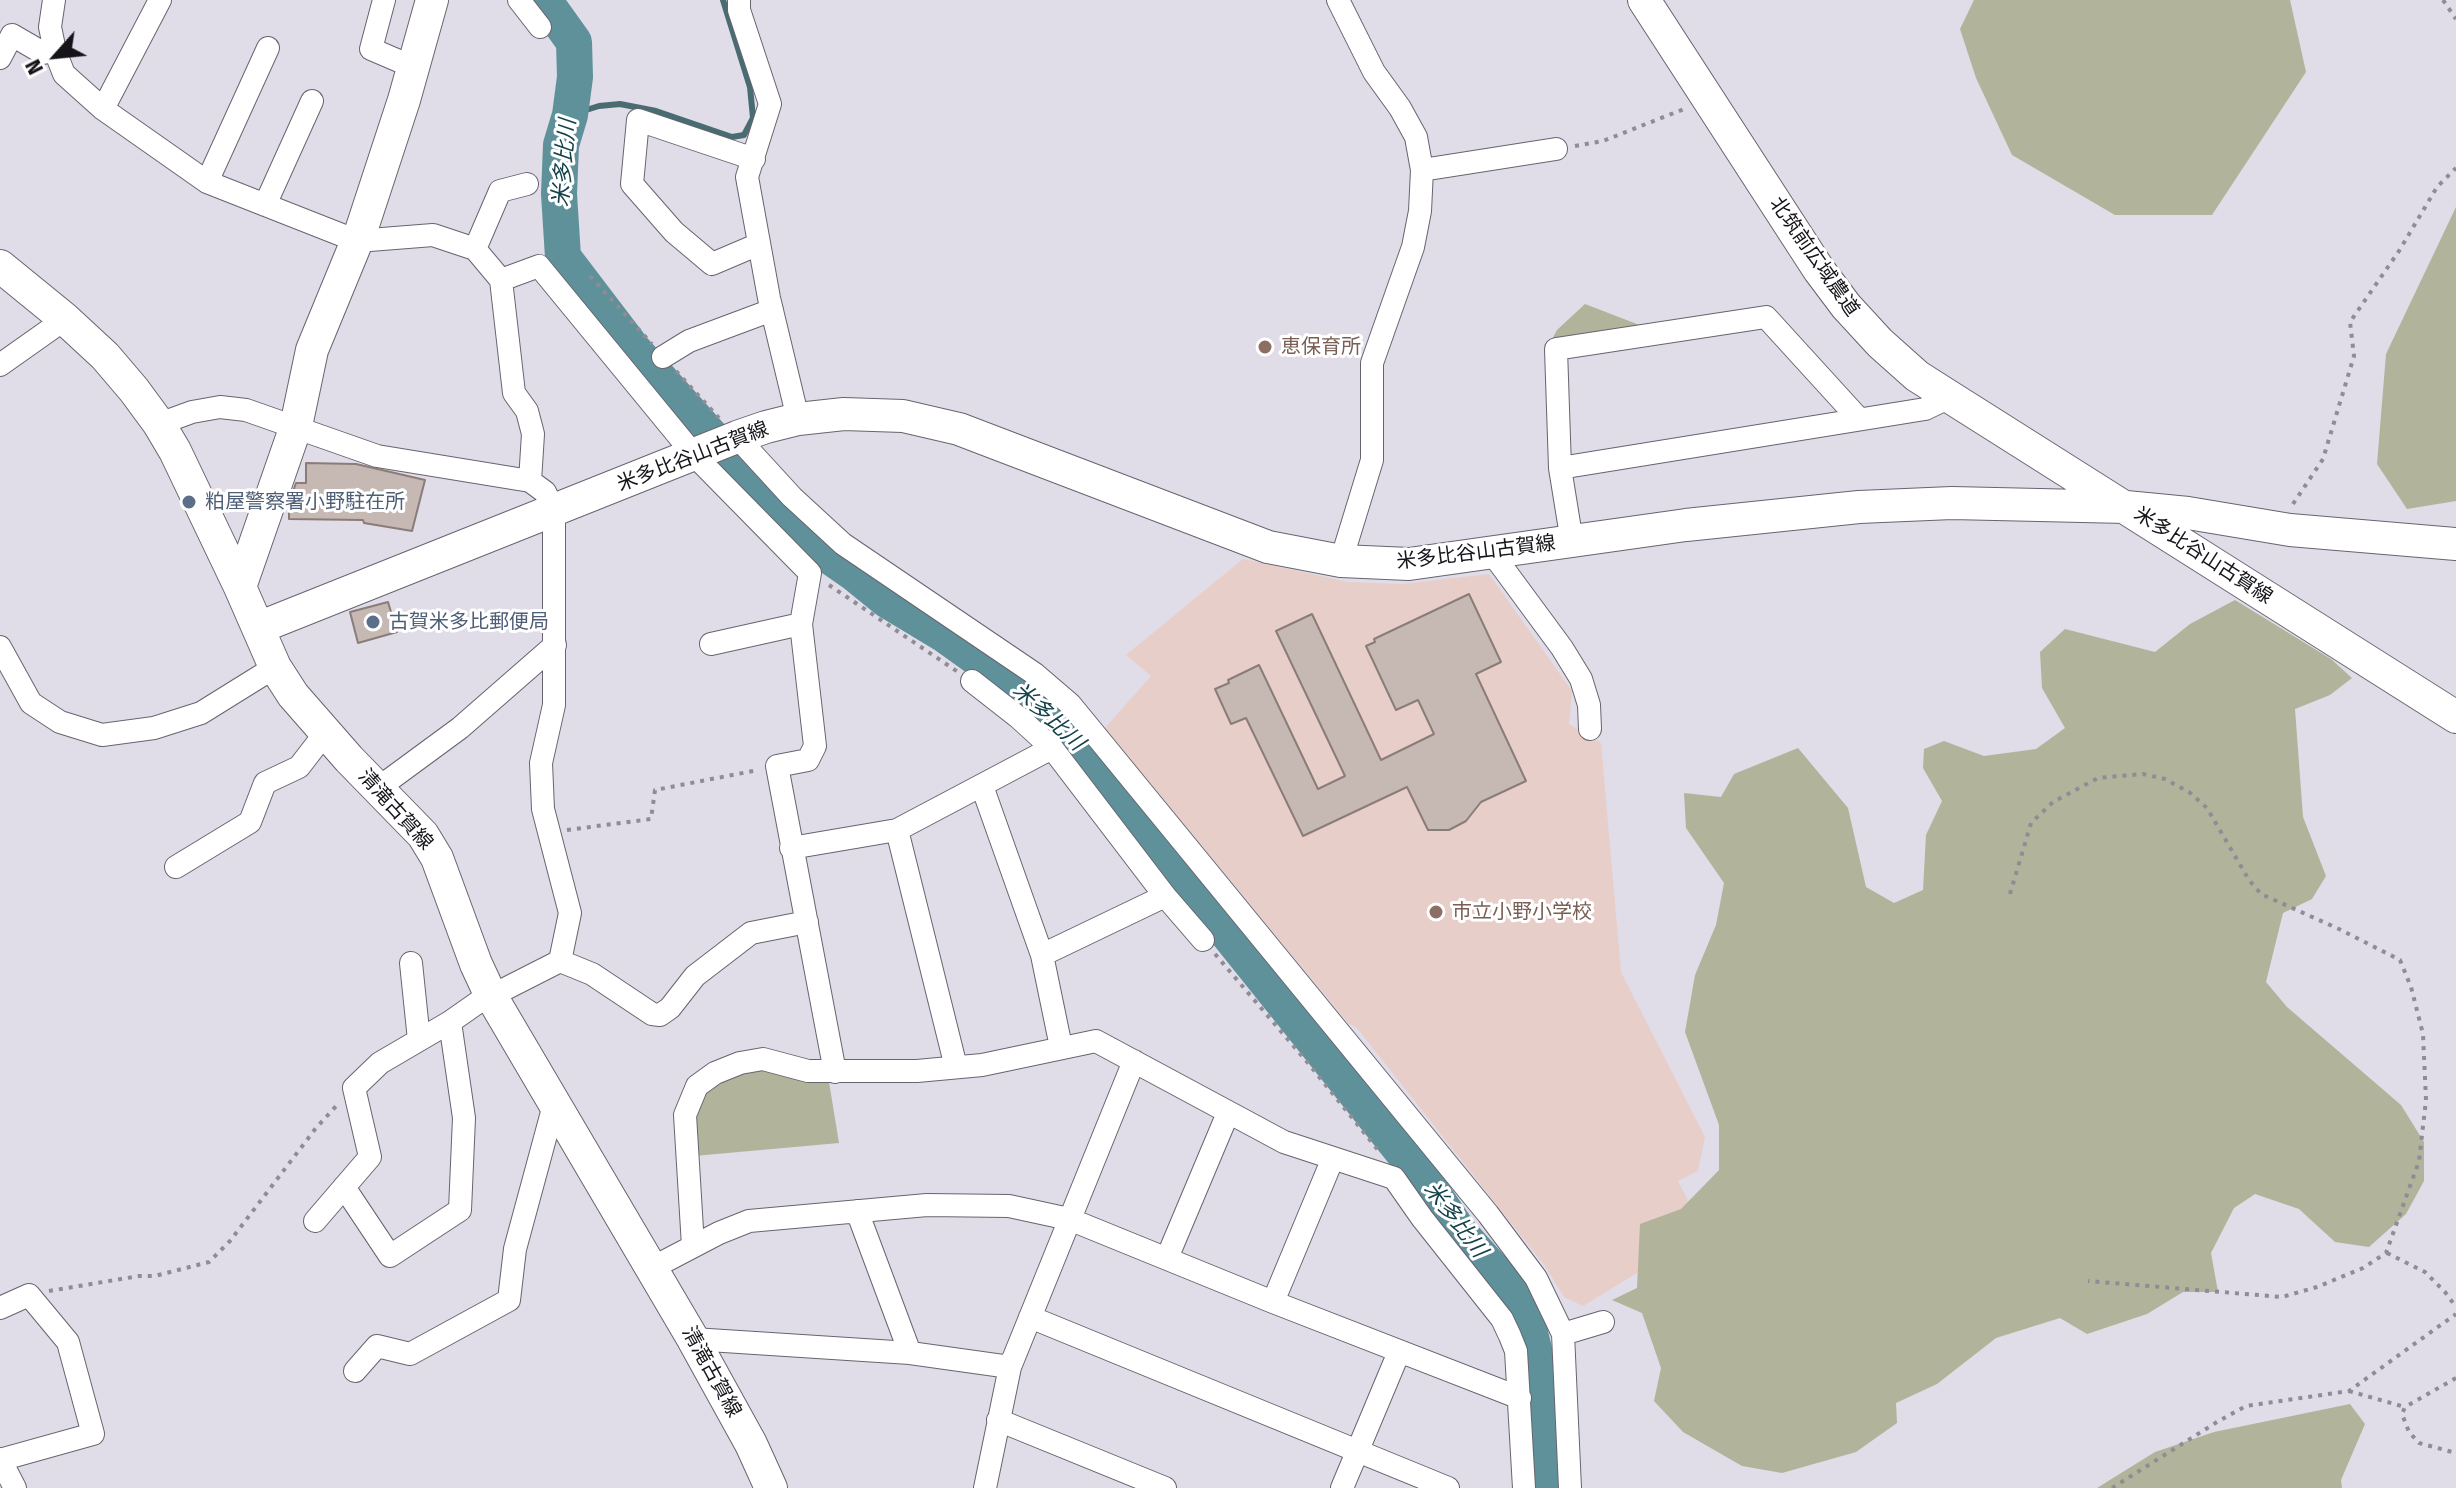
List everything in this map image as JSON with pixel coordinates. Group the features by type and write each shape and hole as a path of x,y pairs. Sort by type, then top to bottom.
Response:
{"main road":[{"path":"240,587 296,426 312,350 357,241 432,0"},
{"name":"北筑前広域農道","path":"1644,0 1819,270 1880,343 1917,376 2126,507"},
{"name":"清滝古賀線","path":"0,266 105,356 159,424 240,587 275,667 293,695 377,789 423,835 437,858 490,994 693,1339 751,1444 771,1488"},
{"name":"米多比谷山古賀線","path":"258,628 766,427 798,419 844,414 903,416 959,429 1268,547 1341,561 1409,564 1686,525 1827,510 1952,503 2126,507 2456,717"},
{"path":"1952,503 2008,492 2029,483 2036,467 2030,448"},
{"path":"2126,507 2188,513 2290,530 2456,544"}],"street":[{"path":"54,0 50,27 64,74 103,109 207,182 357,241 433,235 475,249 501,280 514,393 527,411 533,434 530,481"},
{"path":"103,109 160,0"},
{"path":"384,0 371,49 413,67"},
{"path":"519,0 540,27"},
{"path":"739,0 739,10 770,104 747,177 772,310 798,419"},
{"path":"1338,0 1374,72 1416,137 1422,170 1420,211 1413,247 1372,363 1372,460 1341,561"},
{"path":"0,58 6,34 43,53 55,51"},
{"path":"207,182 268,48"},
{"path":"265,205 312,101"},
{"path":"754,159 638,120 632,184 674,232 712,264 759,244"},
{"path":"1422,170 1556,149"},
{"path":"475,249 500,191 527,184"},
{"path":"501,280 539,266 699,454 810,573 801,624 815,746 808,760 777,766 835,1072"},
{"path":"663,357 689,341 772,310"},
{"path":"1572,542 1560,468 1556,349 1766,317 1859,419"},
{"path":"0,365 65,319"},
{"path":"1560,468 1925,409 1950,397"},
{"path":"159,424 192,412 220,407 246,410 377,456 530,481 545,492 554,511 555,645 554,705 541,763 543,809 570,913 560,961"},
{"path":"737,437 792,497 843,544 1035,674 1070,704 1488,1214 1536,1278 1563,1334 1570,1488"},
{"path":"1492,553 1581,679 1589,705 1590,729"},
{"path":"711,644 801,624"},
{"path":"377,789 460,728 555,645"},
{"path":"0,647 31,703 60,722 102,735 154,728 201,713 275,667"},
{"path":"972,681 1052,748 1165,896 1203,940"},
{"path":"176,867 250,822 265,783 299,767 326,732"},
{"path":"791,848 897,830 1052,748"},
{"path":"982,786 1042,955 1061,1047"},
{"path":"897,830 956,1067"},
{"path":"1042,955 1165,896"},
{"path":"315,1221 370,1157 354,1088 380,1063 450,1022 490,994 560,961 592,974 652,1014 660,1015 670,1008 695,976 751,933 807,922"},
{"path":"411,963 419,1040"},
{"path":"344,1187 390,1256 460,1210 464,1118 450,1022"},
{"path":"693,1246 685,1115 697,1086 715,1073 740,1063 763,1059 808,1071 917,1071 982,1065 1096,1041 1284,1142 1394,1178 1502,1319 1516,1351 1524,1488"},
{"path":"985,1488 1010,1367 1134,1061"},
{"path":"355,1371 377,1346 410,1354 509,1300 515,1249 554,1105"},
{"path":"1167,1258 1228,1113"},
{"path":"1273,1302 1333,1158"},
{"path":"652,1268 749,1221 927,1205 1009,1206 1069,1219 1520,1398"},
{"path":"857,1211 910,1353"},
{"path":"0,1308 29,1295 68,1342 93,1434 0,1460 15,1488"},
{"path":"1030,1317 1448,1488"},
{"path":"1563,1334 1603,1322"},
{"path":"693,1339 910,1353 1010,1367"},
{"path":"1342,1488 1399,1352"},
{"path":"998,1420 1165,1488"}],"path":[{"path":"2443,0 2456,19"},
{"path":"1556,149 1603,141 1708,99"},
{"path":"2290,530 2293,503 2323,459 2354,356 2350,322 2399,251 2437,187 2456,168"},
{"path":"810,573 972,681"},
{"path":"549,833 651,819 655,790 777,766"},
{"path":"2010,894 2031,823 2053,802 2098,778 2143,774 2165,779 2189,792 2207,808 2249,880 2261,894 2400,960 2411,987 2423,1034 2426,1100 2419,1161 2386,1253 2363,1268 2282,1297 2088,1281"},
{"path":"1203,940 1375,1146 1394,1178"},
{"path":"29,1295 155,1276 209,1262 230,1241 316,1128 354,1088"},
{"path":"2386,1253 2425,1272 2456,1307"},
{"path":"2349,1391 2456,1314"},
{"path":"2456,1378 2405,1407 2402,1414 2409,1432 2419,1443 2456,1453"},
{"path":"2112,1488 2246,1406 2349,1391 2405,1407"}],"shaded area":[{"name":"市立小野小学校","path":"1243,559 1348,582 1402,584 1489,574 1572,691 1569,724 1601,743 1621,972 1705,1137 1698,1171 1678,1181 1704,1232 1583,1306 1564,1297 1545,1266 1357,1028 1348,1023 1105,728 1151,676 1126,655"}],"green space":[{"path":"1974,0 2290,0 2306,72 2212,215 2115,215 2012,155 1976,78 1960,29"},
{"path":"2456,207 2456,501 2407,509 2377,464 2386,354"},
{"path":"1585,304 1642,326 1550,343 1557,330"},
{"path":"2235,600 2331,659 2352,678 2330,695 2295,709 2303,817 2326,876 2312,899 2283,913 2266,982 2287,1007 2401,1105 2424,1142 2424,1181 2406,1214 2369,1247 2335,1242 2299,1209 2255,1194 2234,1208 2211,1253 2218,1292 2183,1292 2147,1314 2087,1334 2060,1318 1996,1338 1937,1384 1896,1403 1897,1423 1856,1452 1782,1473 1742,1466 1683,1432 1654,1401 1661,1368 1642,1313 1612,1300 1637,1288 1640,1224 1681,1209 1719,1170 1719,1125 1685,1032 1695,975 1716,925 1724,883 1686,828 1684,793 1721,797 1734,774 1798,748 1848,808 1866,887 1894,903 1923,890 1926,835 1942,801 1923,768 1924,749 1944,741 1984,756 2036,749 2065,728 2042,688 2040,652 2065,629 2155,652 2190,624"},
{"path":"766,1065 829,1082 839,1143 694,1156 692,1110 704,1090 739,1071"},
{"path":"2350,1404 2365,1424 2341,1480 2342,1488 2097,1488 2155,1452 2214,1432"}],"building":[{"path":"306,463 356,464 425,480 412,531 364,523 363,520 289,519 289,503 296,483 306,483"},
{"path":"1469,594 1501,662 1476,674 1526,781 1481,802 1466,821 1449,830 1428,830 1407,787 1303,836 1246,718 1231,724 1215,689 1259,665 1318,789 1345,776 1276,631 1312,614 1381,760 1434,734 1418,700 1396,710 1366,646 1375,642 1374,639"},
{"name":"古賀米多比郵便局","path":"388,602 397,632 358,643 350,612"}],"waterway":[{"name":"米多比川","path":"544,0 574,42 575,77 570,115 561,145 559,194 563,257 633,349 742,471 829,556 887,600 945,635 1044,708 1090,756 1196,894 1418,1171 1460,1233 1513,1292 1530,1333 1543,1386 1540,1443 1545,1488"},
{"path":"570,115 599,106 620,104 656,111 732,137 744,135 753,118 750,87 723,0"}],"place":[{"name":"恵保育所","path":"1265,347"},
{"name":"粕屋警察署小野駐在所","path":"189,502"},
{"name":"古賀米多比郵便局","path":"373,622"},
{"name":"市立小野小学校","path":"1436,912"}]}
